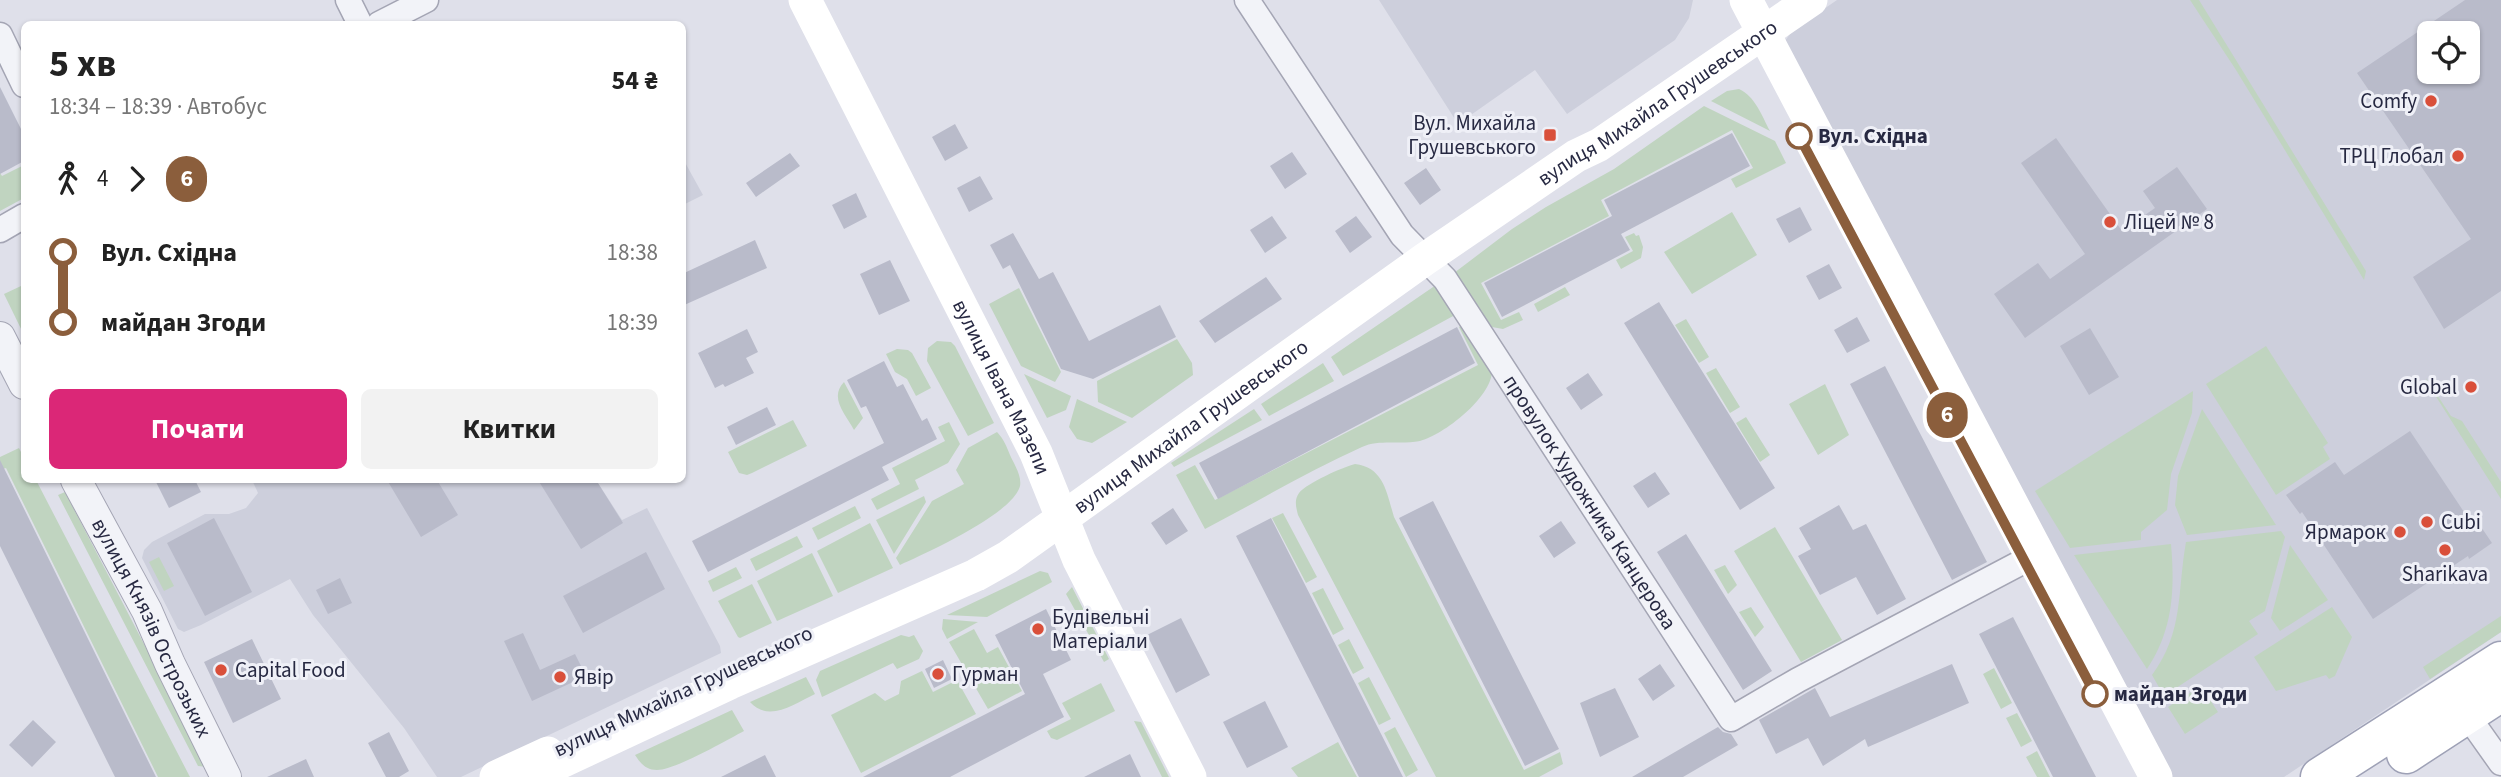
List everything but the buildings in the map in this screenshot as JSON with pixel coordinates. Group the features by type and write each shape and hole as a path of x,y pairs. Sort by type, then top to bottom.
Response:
{"main road":[{"name":"вулиця Івана Мазепи","path":"805,0 1036,453 1079,560 1190,777"},
{"name":"вулиця Михайла Грушевського","path":"496,777 749,659 971,561 1059,511 1752,16 1811,0"},
{"path":"1752,16 2032,557 2138,777"},
{"name":"вулиця Михайла Грушевського","path":"530,777 730,683 976,575 1025,546 1059,511"},
{"path":"2032,557 2156,777"},
{"path":"2320,777 2501,661"},
{"path":"2370,777 2501,692"}],"street":[{"path":"348,0 358,21"},
{"path":"385,21 426,0"},
{"name":"провулок Художника Канцерова","path":"1247,0 1402,234 1445,279 1731,719 1798,680 2032,557"},
{"path":"0,34 21,79"},
{"path":"0,230 21,218"},
{"path":"0,337 21,378"},
{"name":"вулиця Князів Острозьких","path":"78,483 147,611 226,777"},
{"path":"2467,715 2501,762"}],"shaded area":[{"path":"1379,0 1693,0 1689,18 1675,40 1567,114 1535,70 1458,124"},
{"path":"1837,0 2501,0 2501,632 2284,777 2171,777 1785,41 1792,31"},
{"path":"686,164 703,195 686,204"},
{"path":"253,483 598,483 622,520 647,508 720,646 721,653 461,777 437,777 404,728 313,615 290,579 201,625 184,632 178,629 142,558 144,550 152,542 205,514 229,514 246,508 258,493"}],"green space":[{"path":"2190,0 2199,0 2366,271 2364,280 2236,70"},
{"path":"1739,89 1754,101 1770,131 1711,101 1727,91"},
{"path":"1704,106 1775,141 1786,163 1736,188 1731,179 1753,168 1732,130 1601,200 1609,216 1481,283 1501,320 1519,312 1523,320 1503,329 1492,327 1454,273 1512,229 1614,169"},
{"path":"21,166 21,200 0,211 0,173 2,176"},
{"path":"1732,212 1757,255 1692,294 1664,252"},
{"path":"1634,233 1639,235 1643,247 1641,258 1621,269 1616,260 1633,251 1625,237"},
{"path":"1436,285 1455,315 1343,376 1331,357"},
{"path":"21,286 21,329 4,294"},
{"path":"1565,287 1570,295 1538,312 1534,304"},
{"path":"1019,288 1061,372 1055,382 1021,366 989,304"},
{"path":"1686,319 1709,357 1699,363 1675,325"},
{"path":"1467,322 1486,352 1492,369 1485,391 1454,423 1420,441 1376,443 1362,447 1205,529 1176,475 1195,465 1215,500 1478,365 1459,327"},
{"path":"1177,339 1192,363 1193,375 1132,418 1098,402 1097,381"},
{"path":"937,341 951,342 955,346 994,423 968,436 927,361 928,348"},
{"path":"2266,346 2328,443 2323,447 2330,459 2276,495 2206,384"},
{"path":"897,349 912,353 931,388 916,396 907,379 895,372 886,354"},
{"path":"1323,363 1334,381 1269,416 1261,404"},
{"path":"1716,368 1740,407 1730,413 1706,373"},
{"path":"1024,374 1071,396 1066,410 1047,418"},
{"path":"2426,378 2451,416 2462,421 2501,482 2501,499 2428,384"},
{"path":"844,382 863,418 854,430 838,400"},
{"path":"1825,384 1849,435 1818,455 1789,404"},
{"path":"2193,391 2192,413 2171,474 2167,510 2141,532 2141,540 2070,548 2035,491"},
{"path":"1077,399 1127,422 1092,443 1077,439 1069,427"},
{"path":"1254,409 1262,420 1174,467 1171,463"},
{"path":"2202,409 2276,525 2187,535 2175,505 2178,476"},
{"path":"1746,417 1770,455 1760,462 1736,423"},
{"path":"793,420 807,446 747,475 739,473 728,452"},
{"path":"949,422 960,444 948,463 915,480 919,489 877,510 871,499 900,484 892,468 945,441 938,427"},
{"path":"997,432 1020,478 1020,486 1014,497 967,532 900,565 896,558 932,501 964,484 956,470 968,448"},
{"path":"19,448 21,483 38,483 190,777 158,777 6,468 0,470 0,457"},
{"path":"1355,464 1372,470 1383,483 1394,517 1524,770 1560,752 1563,764 1539,777 1436,777 1298,515 1296,498 1303,489"},
{"path":"65,492 208,767 198,766 58,495"},
{"path":"924,496 926,502 894,554 876,520"},
{"path":"855,506 861,518 818,540 812,528"},
{"path":"1283,513 1317,577 1306,583 1272,518"},
{"path":"870,523 893,568 838,593 817,551"},
{"path":"1775,527 1842,640 1801,662 1734,551"},
{"path":"2281,531 2285,537 2265,611 2249,621 2258,634 2164,696 2152,675 2170,643 2178,611 2186,542"},
{"path":"797,536 803,547 756,571 750,559"},
{"path":"2171,544 2173,577 2170,609 2162,639 2147,669 2074,555"},
{"path":"2290,545 2328,600 2280,631 2271,618"},
{"path":"812,553 833,596 777,621 757,581"},
{"path":"159,557 174,586 164,591 149,562"},
{"path":"1725,565 1737,585 1728,594 1714,570"},
{"path":"736,567 742,578 713,592 708,581"},
{"path":"1040,571 1048,573 1052,582 987,617 947,615"},
{"path":"752,584 772,623 740,638 718,601"},
{"path":"1072,587 1109,659 1104,662 1066,594"},
{"path":"1323,588 1344,629 1333,635 1312,593"},
{"path":"1751,607 1764,627 1755,637 1739,612"},
{"path":"2332,607 2352,637 2335,676 2329,679 2326,675 2276,691 2254,657"},
{"path":"2501,616 2501,632 2430,679 2423,667"},
{"path":"943,619 978,622 947,639 942,629"},
{"path":"974,629 987,653 998,647 1022,691 988,709 949,642"},
{"path":"901,635 914,635 923,651 919,659 897,669 893,663 822,697 816,680 820,671"},
{"path":"1349,639 1364,668 1353,674 1338,645"},
{"path":"1994,668 2012,703 2001,709 1983,674"},
{"path":"922,671 933,692 957,680 976,714 861,773 831,715 875,693 885,701 899,694 901,681"},
{"path":"806,677 815,694 782,710 765,711 750,702"},
{"path":"1369,677 1391,719 1379,725 1358,683"},
{"path":"1101,683 1115,711 1057,740 1051,738 1047,731 1071,719 1062,703"},
{"path":"2201,686 2218,712 2185,734 2168,707"},
{"path":"732,710 744,731 713,748 657,770 644,766 635,755"},
{"path":"2017,713 2032,741 2021,747 2006,718"},
{"path":"1134,721 1141,722 1169,777 1162,777"},
{"path":"1395,727 1418,770 1406,777 1384,733"},
{"path":"1338,742 1357,777 1298,777 1291,768"},
{"path":"2037,751 2050,777 2037,777 2026,757"}],"bus line":[{"name":"6","path":"1799,136 2095,694"}],"place":[{"name":"Comfy","path":"2431,101"},
{"name":"Вул. Михайла Грушевського","path":"1550,135"},
{"name":"Вул. Східна","path":"1799,136"},
{"name":"ТРЦ Глобал","path":"2458,156"},
{"name":"Ліцей № 8","path":"2110,222"},
{"name":"Global","path":"2471,387"},
{"name":"Cubi","path":"2427,522"},
{"name":"Ярмарок","path":"2400,532"},
{"name":"Sharikava","path":"2445,550"},
{"name":"Будівельні Матеріали","path":"1038,629"},
{"name":"Capital Food","path":"221,670"},
{"name":"Гурман","path":"938,674"},
{"name":"Явір","path":"560,677"},
{"name":"майдан Згоди","path":"2095,694"}]}
